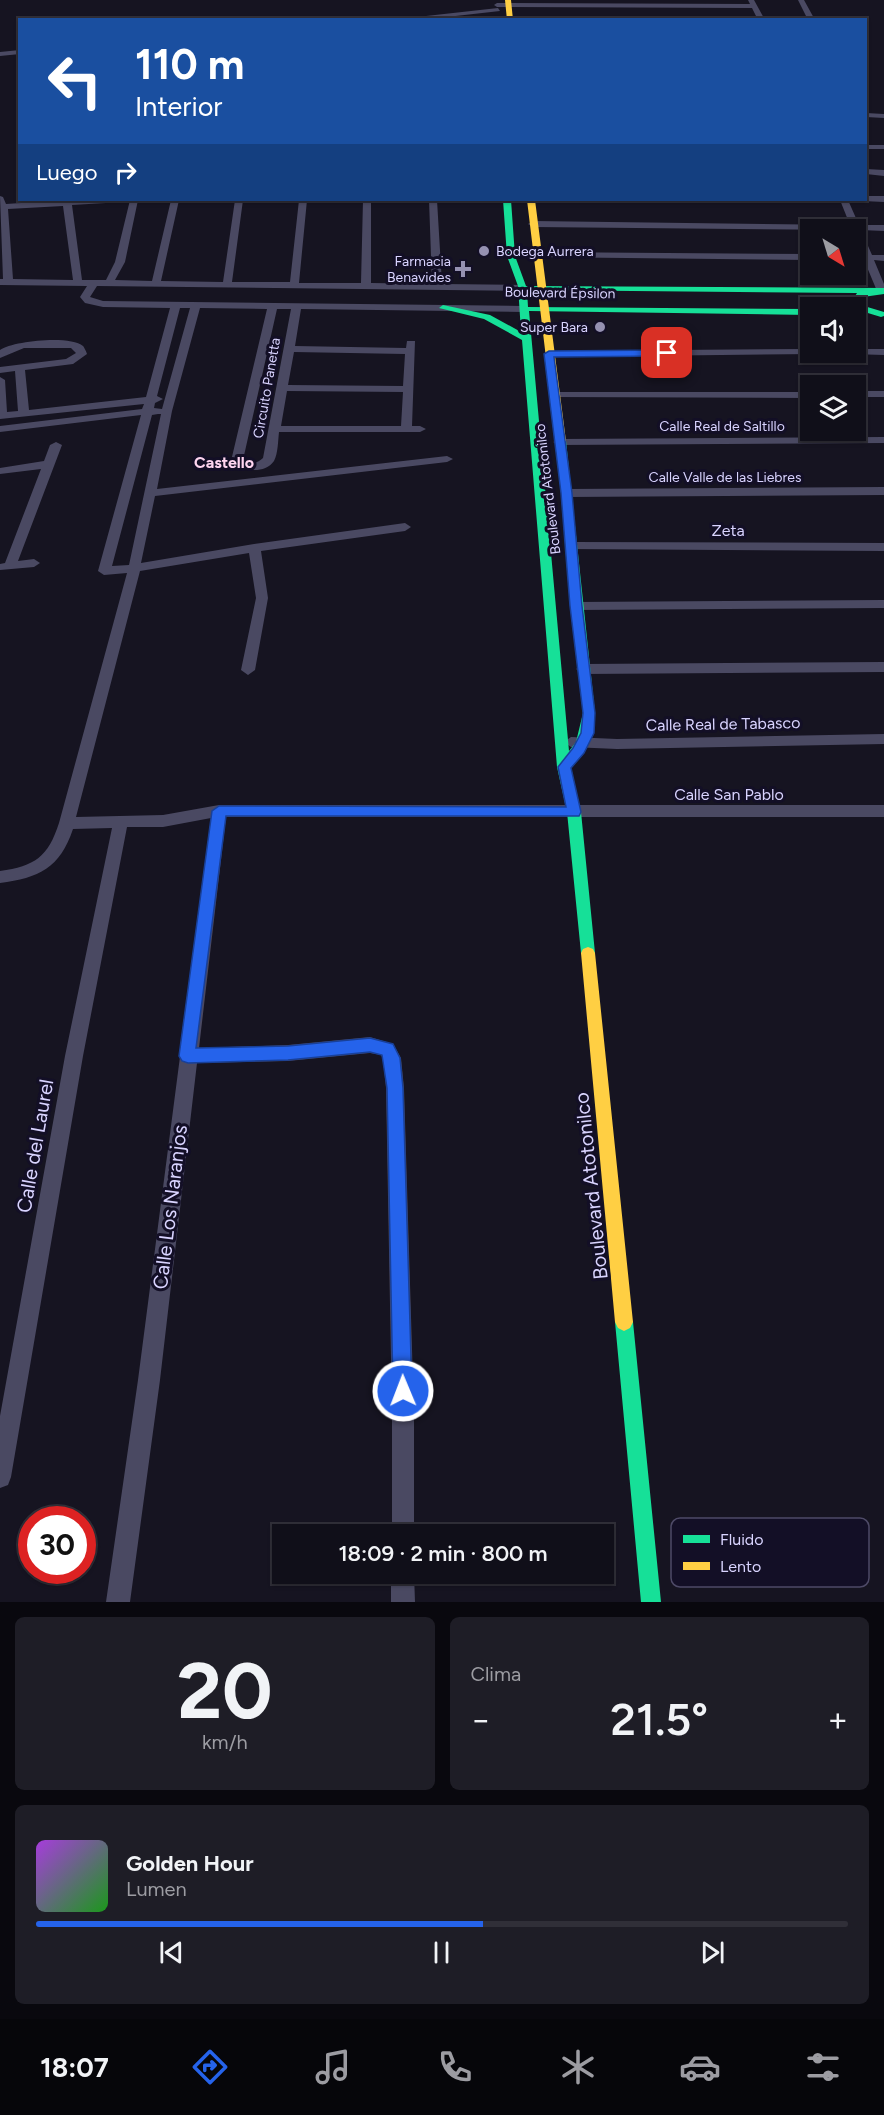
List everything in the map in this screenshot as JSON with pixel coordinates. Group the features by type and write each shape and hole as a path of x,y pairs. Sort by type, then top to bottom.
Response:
{"street":[{"path":"801,0 811,18"},
{"path":"410,18 501,7 753,3 761,18"},
{"path":"0,54 18,52"},
{"path":"867,114 884,116"},
{"path":"867,147 884,147"},
{"path":"867,172 884,173"},
{"path":"867,199 884,199"},
{"path":"4,282 2,203 86,201"},
{"path":"134,201 124,247 109,283 129,290 148,304"},
{"path":"156,284 175,201"},
{"path":"226,285 238,201"},
{"path":"294,286 303,201"},
{"path":"366,287 367,201"},
{"path":"433,201 437,288"},
{"name":"Boulevard Atotonilco","path":"507,201 513,262 522,288 564,767 574,812 651,1602"},
{"name":"Boulevard Atotonilco","path":"531,201 553,395 567,493 576,606 589,723 583,742 564,767"},
{"path":"844,201 852,219"},
{"path":"67,202 78,283"},
{"path":"533,224 800,227"},
{"path":"866,228 884,228"},
{"path":"866,252 880,291 860,295 856,302 861,308 883,314"},
{"path":"537,258 800,257"},
{"path":"868,257 884,258"},
{"path":"537,258 557,279 596,289"},
{"name":"Boulevard Épsilon","path":"4,282 880,291"},
{"name":"Boulevard Épsilon","path":"94,283 85,296 88,301 176,305 800,312"},
{"name":"Boulevard Épsilon","path":"310,306 340,303 407,303 418,298 417,288"},
{"path":"176,305 104,571 134,569 254,548 405,527"},
{"path":"0,877 33,870 49,860 60,849 134,569 167,411 196,305"},
{"name":"Circuito Panetta","path":"273,306 237,461 240,465 250,468 267,463 297,306"},
{"path":"443,308 464,310 488,317 513,329 525,338"},
{"path":"604,310 576,315 559,324 548,349 800,352"},
{"path":"866,313 883,314"},
{"path":"0,356 6,350 22,346 73,345 82,351 80,357 69,362 0,370"},
{"path":"289,348 410,347 406,429"},
{"path":"866,352 884,352"},
{"path":"20,368 24,413"},
{"path":"0,380 1,416 171,398"},
{"path":"282,388 408,390"},
{"path":"866,394 884,394"},
{"path":"553,395 800,395"},
{"path":"0,429 148,411 167,411"},
{"path":"274,429 420,429"},
{"name":"Calle Real de Saltillo","path":"559,442 884,440"},
{"path":"5,567 56,445"},
{"path":"150,493 447,459"},
{"path":"0,471 49,464"},
{"name":"Calle Valle de las Liebres","path":"567,493 884,491"},
{"name":"Zeta","path":"571,546 884,546"},
{"path":"248,670 262,598 254,548"},
{"path":"5,567 34,563"},
{"path":"576,606 884,604"},
{"path":"583,669 884,667"},
{"name":"Calle Real de Tabasco","path":"562,742 884,739"},
{"name":"Calle San Pablo","path":"67,823 120,824 163,821 219,811 884,811"},
{"name":"Calle Los Naranjos","path":"118,1602 150,1368 219,811"},
{"name":"Calle del Laurel","path":"0,1477 72,1068 120,824"},
{"path":"188,1056 288,1053 370,1045 387,1049 392,1058 395,1088 403,1402 403,1524"},
{"path":"403,1584 403,1602"}],"traffic: fast":[{"path":"507,201 511,256 522,286 564,767 574,812 588,953"},
{"path":"528,288 884,291"},
{"path":"874,292 860,295 856,301 861,308 881,314"},
{"path":"443,308 487,317 525,338"},
{"path":"530,309 800,312"},
{"path":"561,441 589,713 582,743 564,767"},
{"path":"624,1322 651,1602"}],"traffic: slow":[{"path":"508,0 510,18"},
{"path":"531,201 561,441"},
{"path":"588,953 624,1322"}],"place":[{"name":"Bodega Aurrera","path":"484,251"},
{"name":"Farmacia Benavides","path":"463,269"},
{"name":"Super Bara","path":"600,327"}],"district":[{"name":"Castello","path":"224,462"}],"route":[{"path":"403,1391 395,1088 392,1058 387,1049 370,1045 288,1053 188,1056 219,811 574,812 564,767 579,750 587,733 589,713 576,606 567,493 549,354 667,353"}]}
